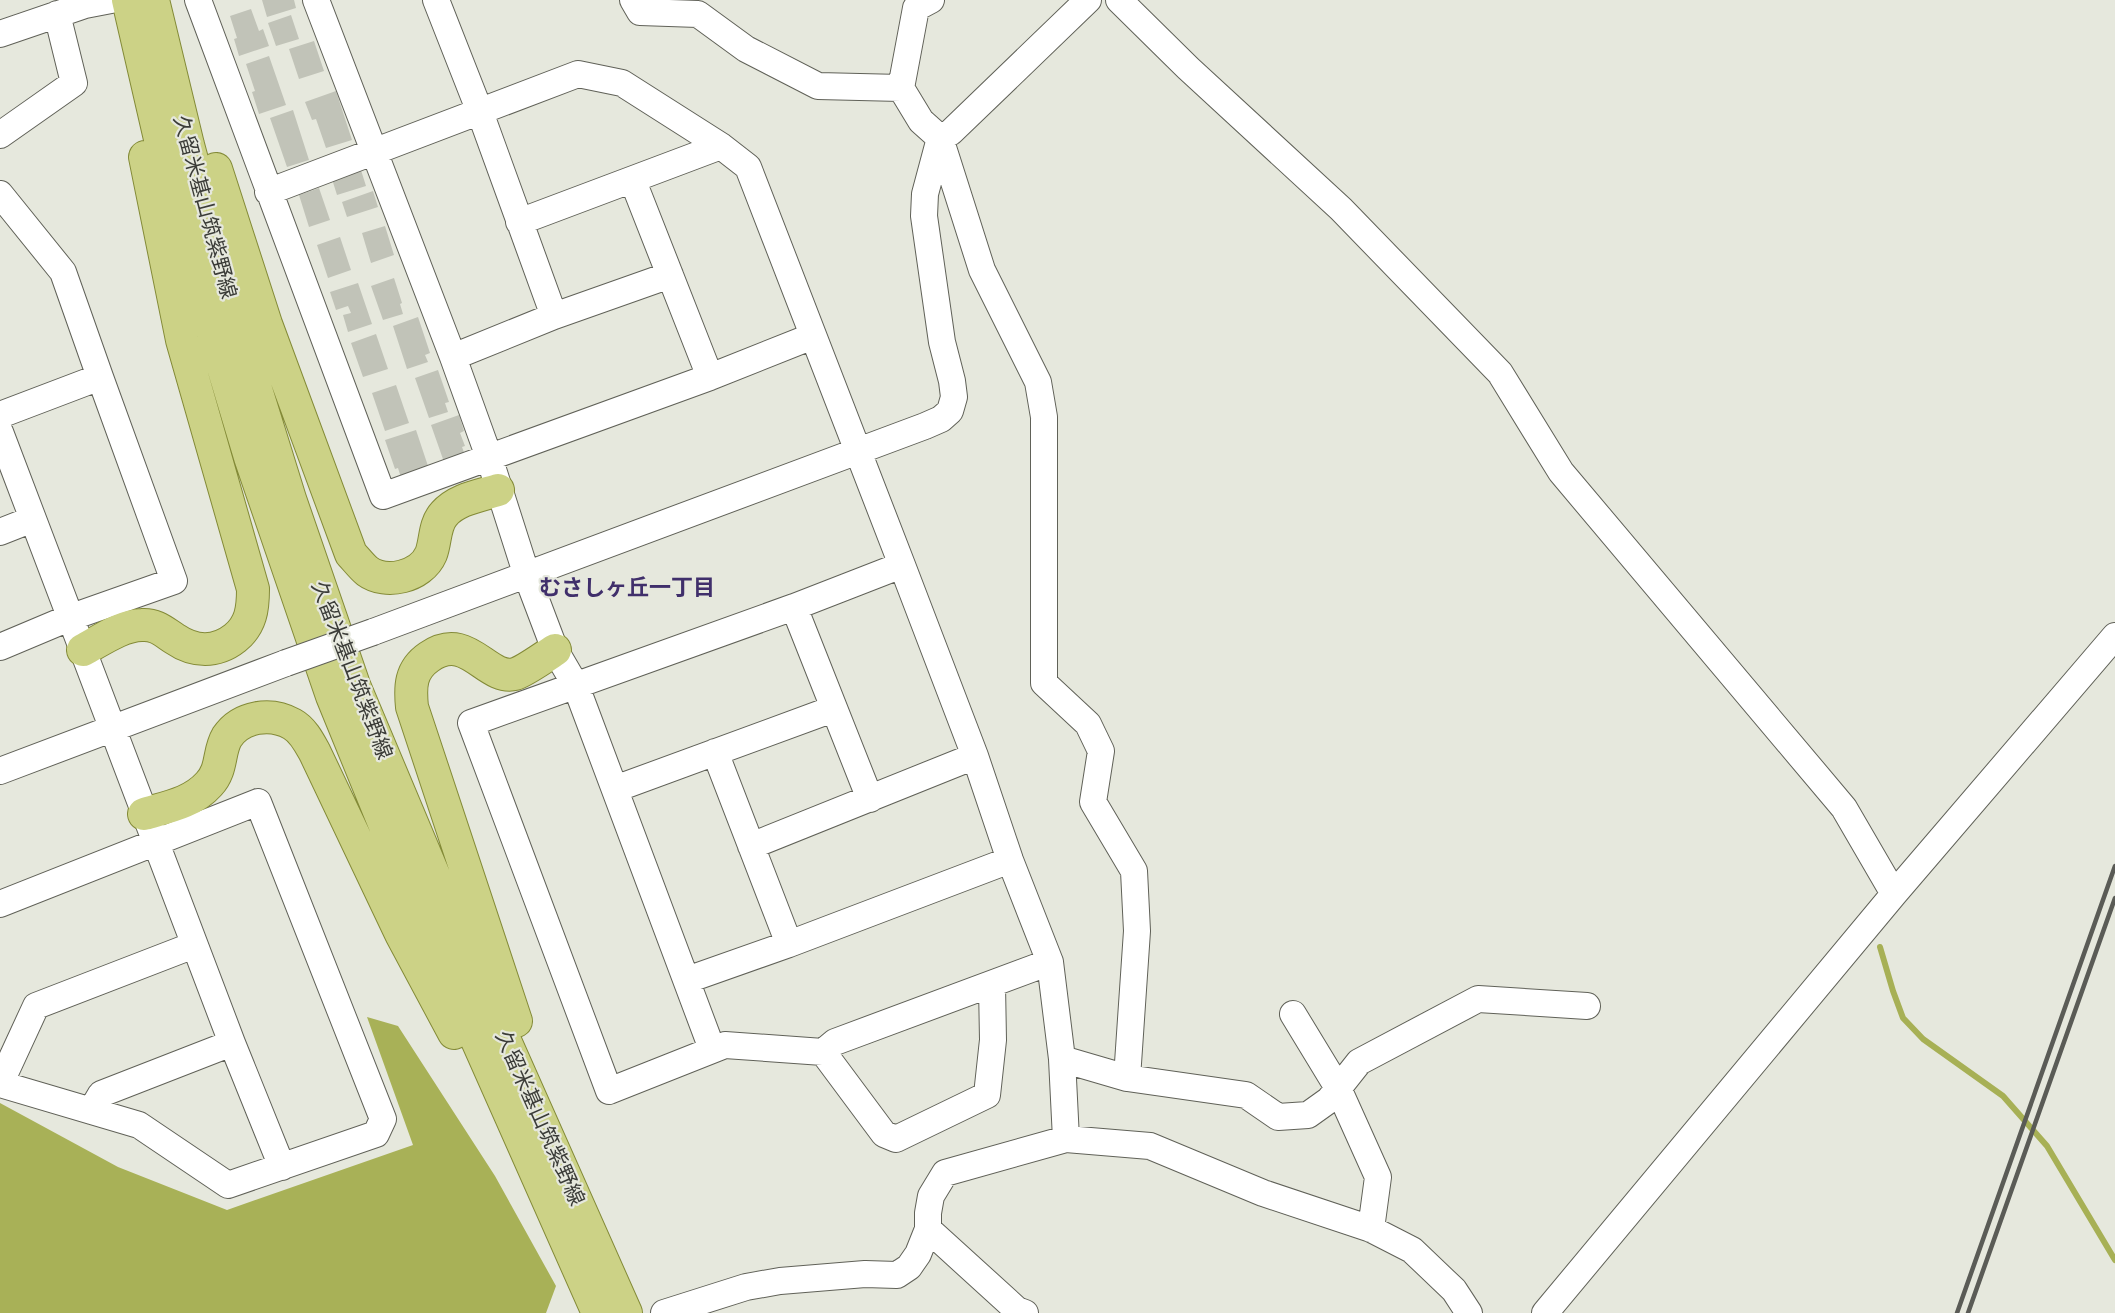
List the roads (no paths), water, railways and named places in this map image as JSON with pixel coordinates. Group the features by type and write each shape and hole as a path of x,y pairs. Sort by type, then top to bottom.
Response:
{"main road":[{"name":"久留米基山筑紫野線","path":"153,0 188,145 237,328 290,499 354,685 478,980 598,1313"},
{"name":"久留米基山筑紫野線","path":"131,14 166,164 220,357 250,457 332,696 422,914 626,1313"},
{"path":"83,650 123,629 141,624 157,627 177,641 194,648 214,650 238,636 247,625 253,611 253,589 182,340 156,216 132,90 131,14"},
{"path":"164,47 199,118 266,324 351,554 366,570 390,579 418,569 430,556 439,521 445,512 455,504 498,490"},
{"path":"531,1130 522,1038 412,707 410,687 418,667 436,653 461,650 501,672 514,674 555,650"},
{"path":"144,814 197,796 212,782 220,766 227,737 250,719 277,718 293,724 303,733 315,753 401,934 478,1078 531,1130"}],"street":[{"path":"0,34 85,5 111,0"},
{"path":"198,0 383,496 710,377 813,336"},
{"path":"316,0 453,357 489,457 527,576 555,650 576,686 712,1049"},
{"path":"436,0 480,112 554,316"},
{"path":"633,0 640,12 698,15 746,49 818,86 901,88"},
{"path":"931,0 916,8 901,88 921,121 940,138 982,270 1038,382 1044,417 1044,683 1088,724 1101,751 1094,802 1134,871 1137,931 1127,1078"},
{"path":"0,771 286,663 527,576 941,419 950,411 954,398 942,342 924,216 925,194 940,138 951,132 1089,0"},
{"path":"1119,0 1188,68 1341,209 1500,373 1561,472 1759,704 1844,808 1894,894"},
{"path":"0,135 74,83 57,14"},
{"path":"268,192 578,74 622,83 721,146 748,167 975,756 1010,860 1050,962 1062,1059 1066,1139"},
{"path":"519,222 721,146"},
{"path":"633,181 710,377"},
{"path":"0,194 63,272 174,581 69,618 0,647"},
{"path":"453,357 554,316 670,275"},
{"path":"0,415 99,377"},
{"path":"0,432 232,1044 282,1167"},
{"path":"0,532 33,519"},
{"path":"902,564 794,607 471,723 487,768 609,1091 725,1045 823,1052 835,1042 1050,962"},
{"path":"794,607 870,799"},
{"path":"1545,1313 1894,894 2115,636"},
{"path":"615,789 833,709"},
{"path":"715,752 789,944"},
{"path":"751,846 975,756"},
{"path":"0,904 258,802 382,1119 376,1134 228,1185 139,1125 0,1084 36,1006 195,945"},
{"path":"687,980 1010,860"},
{"path":"823,1052 884,1134 896,1139 987,1095 993,1040 992,985"},
{"path":"1062,1059 1127,1078 1246,1095 1278,1117 1308,1115 1329,1100 1359,1062 1478,999 1587,1006"},
{"path":"1293,1014 1338,1088 1378,1177 1371,1229"},
{"path":"91,1112 101,1094 232,1044"},
{"path":"663,1313 746,1287 780,1281 865,1274 897,1275 909,1267 918,1254 928,1229 931,1196 945,1173 1066,1139 1150,1146 1263,1193 1371,1229 1412,1250 1454,1290 1469,1313"},
{"path":"928,1229 1017,1310 1025,1313"}],"waterway":[{"path":"1880,947 1903,1018 1923,1039 2003,1096 2047,1146 2115,1260"}],"railway":[{"path":"1957,1313 2115,866"},
{"path":"1968,1313 2115,898"}],"district":[{"name":"むさしヶ丘一丁目","path":"627,587"}]}
